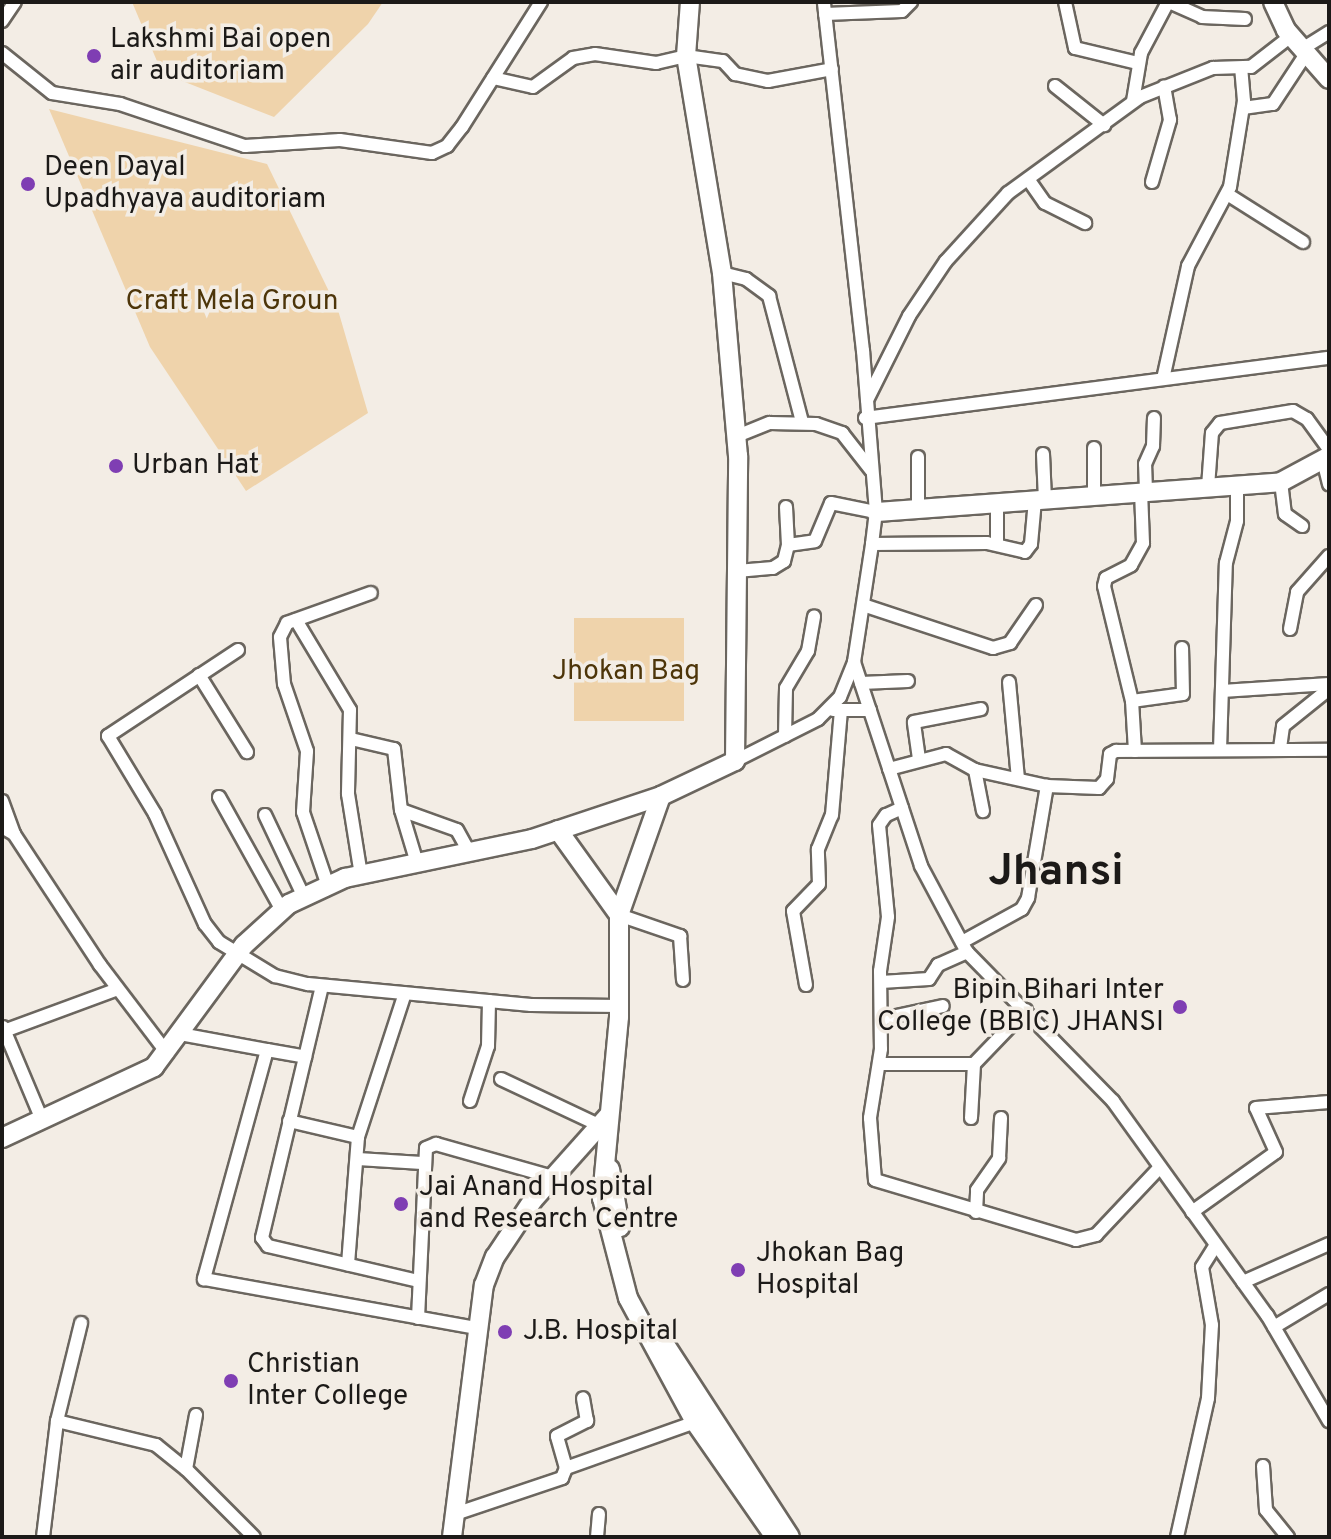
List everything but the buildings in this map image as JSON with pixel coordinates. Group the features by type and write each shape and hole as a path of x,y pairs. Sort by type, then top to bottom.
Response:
{"street":[{"path":"2,21 15,2"},
{"path":"2,53 52,93 120,104 227,142 260,148 340,140 440,152 493,78 541,2"},
{"path":"690,2 686,56 722,273 737,436 735,761"},
{"path":"806,985 793,911 819,884 818,849 832,815 836,710 854,662 876,512 824,8 902,11 911,2"},
{"path":"1065,2 1075,48 1138,63"},
{"path":"1133,101 1138,63 1168,2 1202,17 1245,19"},
{"path":"1273,2 1300,46 1329,79"},
{"path":"865,403 909,316 946,261 997,203 1133,101 1213,68 1241,68 1258,63 1329,32"},
{"path":"1243,108 1273,104 1300,46"},
{"path":"493,78 533,87 584,55 656,63 686,56 723,61 735,74 768,81 832,69"},
{"path":"1163,379 1188,266 1227,194 1243,108 1241,68"},
{"path":"1055,86 1104,125"},
{"path":"1152,182 1170,120 1164,87"},
{"path":"1028,179 1045,203 1085,223"},
{"path":"1227,194 1303,242"},
{"path":"722,273 746,279 769,296 802,422"},
{"path":"865,418 1329,358"},
{"path":"1208,487 1212,433 1220,423 1285,410 1300,413 1327,455 1329,484"},
{"path":"1135,751 1132,701 1104,586 1106,578 1131,565 1143,543 1145,464 1153,446 1154,418"},
{"path":"737,436 770,423 802,422 842,433 871,470"},
{"path":"1094,448 1094,495"},
{"path":"872,544 997,544 1029,549 1040,499 1043,454"},
{"path":"788,545 815,541 831,503 876,512 1281,482 1327,455"},
{"path":"918,457 918,509"},
{"path":"1281,482 1285,514 1302,526"},
{"path":"1220,750 1226,563 1237,521 1237,485"},
{"path":"997,503 997,544"},
{"path":"737,571 780,566 788,545 786,507"},
{"path":"1290,629 1297,592 1329,556"},
{"path":"328,886 303,812 307,751 284,684 280,637 287,623 371,593"},
{"path":"863,605 993,648 1010,643 1036,605"},
{"path":"785,736 786,688 811,644 814,617"},
{"path":"296,620 350,710 348,794 361,875"},
{"path":"1132,701 1183,694 1182,648"},
{"path":"238,650 115,728 109,740 155,814 205,924 237,956 275,976 322,986 489,1001 620,1006"},
{"path":"854,662 921,866 965,947 1113,1101 1274,1327 1329,1421"},
{"path":"199,675 247,752"},
{"path":"861,683 908,681"},
{"path":"1009,682 1018,779"},
{"path":"1222,691 1329,686"},
{"path":"1280,748 1283,726 1329,686"},
{"path":"919,759 914,722 981,709"},
{"path":"2,1138 135,1079 167,1053 237,956 282,910 304,897 361,875 558,830 661,796 836,710 870,710"},
{"path":"351,739 394,749 401,810 417,863"},
{"path":"889,769 946,754 975,770 1047,786 1099,788 1107,779 1110,754 1280,748 1329,750"},
{"path":"975,770 983,811"},
{"path":"881,982 929,979 938,965 1022,909 1028,898 1047,786"},
{"path":"661,796 619,915 620,1006 605,1120 602,1198 620,1277 695,1422 775,1537"},
{"path":"219,797 282,910"},
{"path":"2,801 6,820 14,834 118,989 167,1053"},
{"path":"902,808 886,815 879,825 888,904 881,982 879,1064 870,1118 875,1180 976,1212 1087,1239 1160,1167"},
{"path":"401,810 457,830 469,852"},
{"path":"265,815 304,897"},
{"path":"558,830 619,915 680,936 683,980"},
{"path":"322,986 289,1121 264,1243 419,1281"},
{"path":"42,1120 3,1028 118,989"},
{"path":"348,1265 358,1137 405,993"},
{"path":"470,1101 488,1046 489,1001"},
{"path":"882,1019 943,1006"},
{"path":"971,1118 974,1064 1026,1010"},
{"path":"180,1034 305,1057"},
{"path":"267,1050 204,1279 477,1328"},
{"path":"879,1064 974,1064"},
{"path":"501,1079 605,1120"},
{"path":"1192,1212 1276,1152 1256,1108 1329,1102"},
{"path":"976,1212 977,1190 999,1158 1001,1118"},
{"path":"452,1537 477,1328 495,1257 553,1177 605,1120"},
{"path":"289,1121 358,1137"},
{"path":"418,1318 422,1163 426,1148 436,1144 553,1177"},
{"path":"604,1151 627,1259 650,1318 790,1537"},
{"path":"358,1159 422,1163"},
{"path":"1243,1282 1329,1244"},
{"path":"1177,1537 1208,1398 1212,1325 1202,1267 1216,1245"},
{"path":"1274,1327 1329,1294"},
{"path":"43,1537 57,1421 81,1323"},
{"path":"566,1468 557,1436 587,1421 583,1398"},
{"path":"186,1469 196,1415"},
{"path":"57,1421 156,1445 186,1469 254,1537"},
{"path":"455,1514 558,1481 566,1468 695,1422"},
{"path":"1263,1466 1266,1510 1288,1537"},
{"path":"597,1537 599,1514"}],"green space":[{"path":"132,2 383,2 368,24 274,117 162,73"},
{"name":"Craft Mela Groun","path":"49,109 267,164 338,310 368,413 246,491 150,347"},
{"name":"Jhokan Bag","path":"574,618 684,618 684,721 574,721"}],"place":[{"name":"Lakshmi Bai open air auditoriam","path":"94,56"},
{"name":"Deen Dayal Upadhyaya auditoriam","path":"28,184"},
{"name":"Urban Hat","path":"116,466"},
{"name":"Bipin Bihari Inter College (BBIC) JHANSI","path":"1180,1007"},
{"name":"Jai Anand Hospital and Research Centre","path":"401,1204"},
{"name":"Jhokan Bag Hospital","path":"738,1270"},
{"name":"J.B. Hospital","path":"505,1332"},
{"name":"Christian Inter College","path":"231,1381"}],"district":[{"name":"Jhansi","path":"1056,873"}]}
